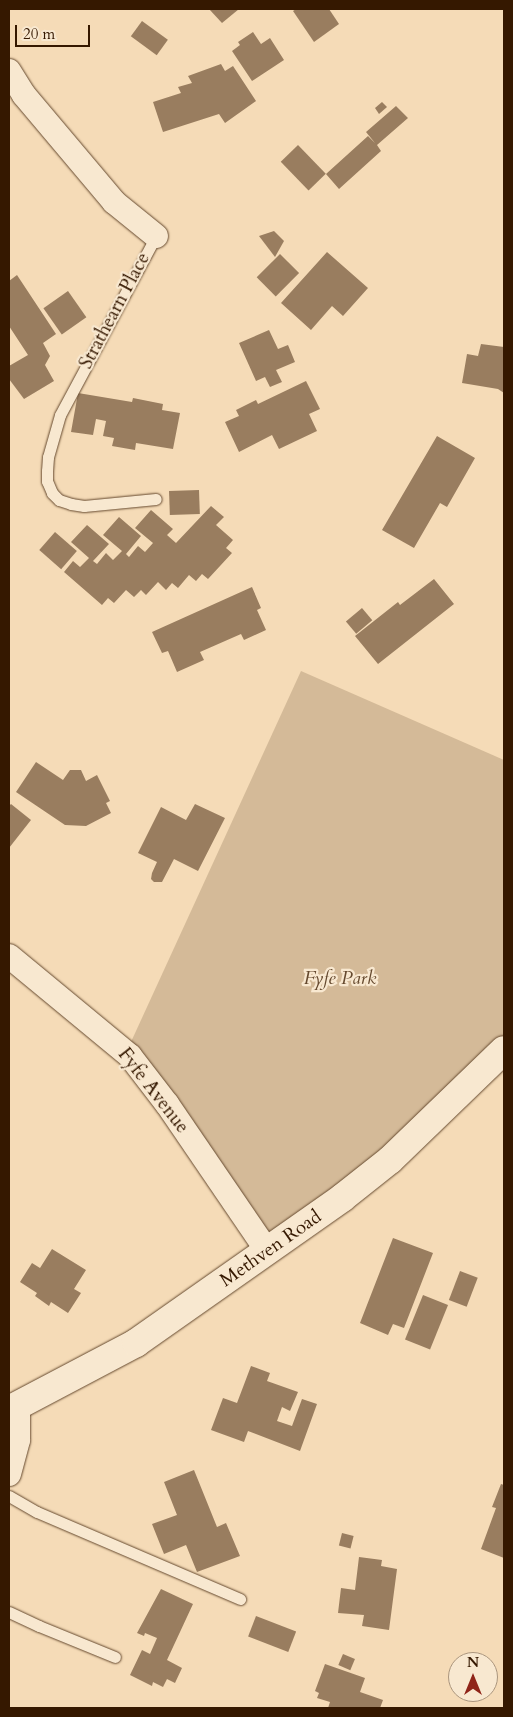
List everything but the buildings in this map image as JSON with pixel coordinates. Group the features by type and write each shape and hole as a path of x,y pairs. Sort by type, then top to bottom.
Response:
{"street":[{"name":"Strathearn Place","path":"9,71 24,95 114,202 156,236"},
{"name":"Fyfe Avenue","path":"9,956 130,1056 167,1104 268,1252"},
{"name":"Methven Road","path":"13,1408 136,1343 268,1252 390,1160 504,1050"},
{"path":"9,1474 18,1440 13,1408"}],"lane":[{"name":"Strathearn Place","path":"156,236 60,415 48,457 47,471 52,493 59,500 71,504 84,506 156,499"},
{"path":"9,1496 37,1512 240,1599"},
{"path":"9,1612 115,1657"}],"green space":[{"name":"Fyfe Park","path":"301,671 504,760 504,1047 264,1253 125,1055"}]}
